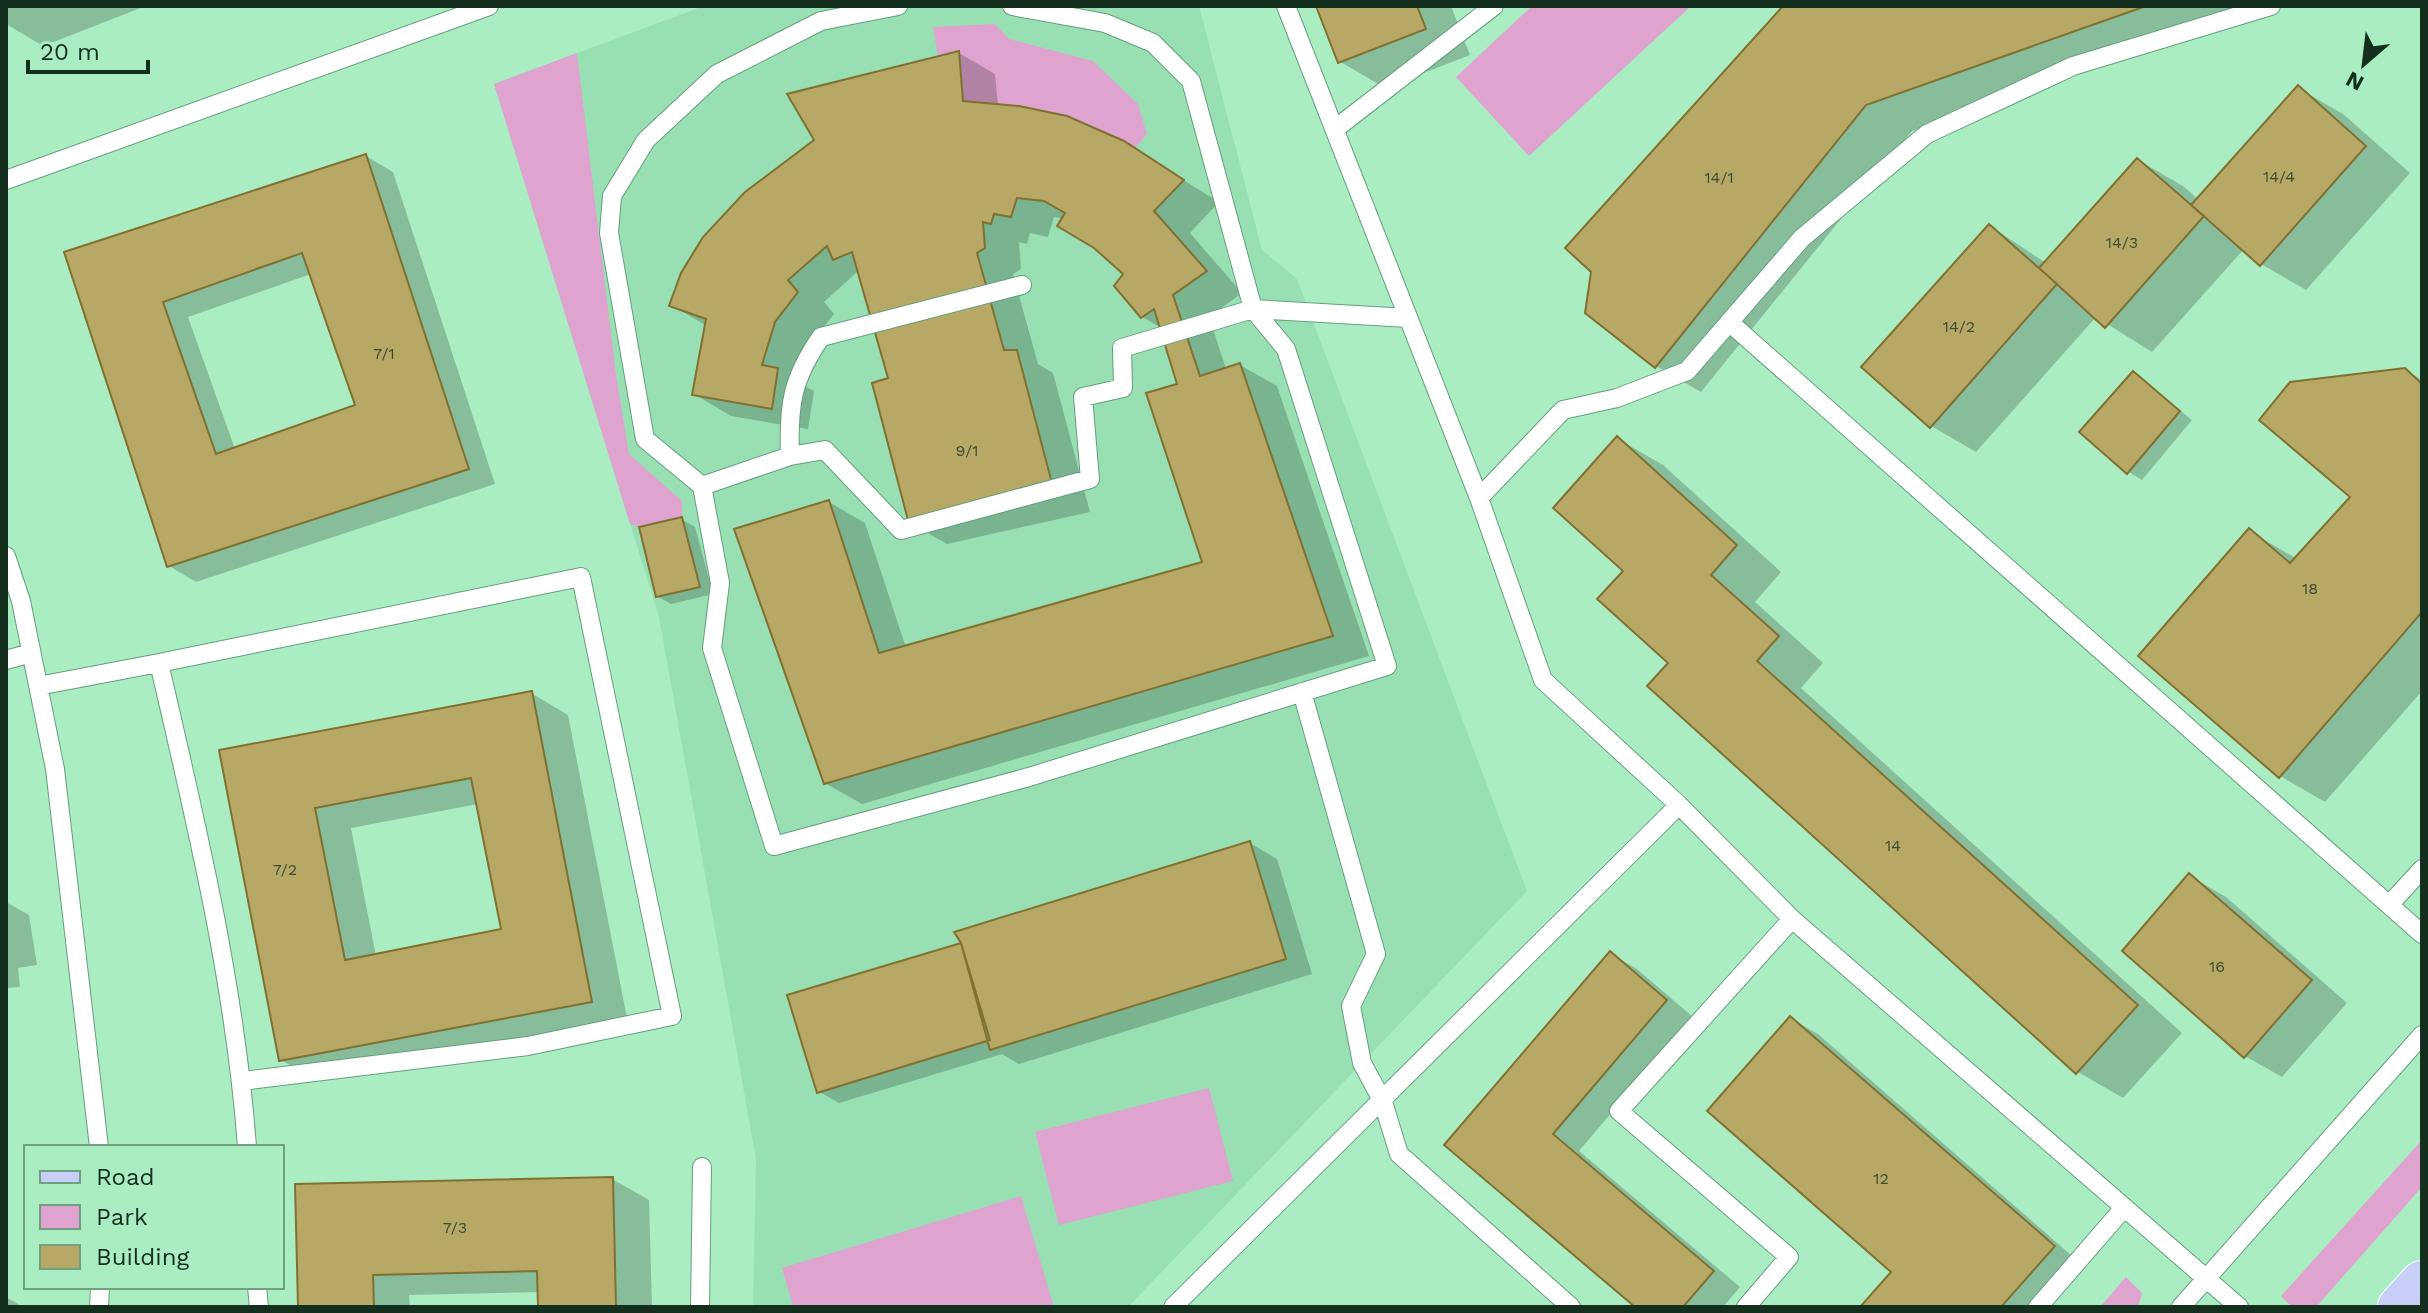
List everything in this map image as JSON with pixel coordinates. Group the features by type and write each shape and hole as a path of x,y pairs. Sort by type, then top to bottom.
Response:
{"main road":[{"path":"2400,1307 2422,1283"}],"lane":[{"path":"6,180 489,6"},
{"path":"898,6 821,21 717,74 646,140 612,196 609,233 645,439 702,486 720,583 712,648 774,846 1029,777 1387,666 1286,349 1253,309 1191,81 1153,43 1105,23 1012,6"},
{"path":"1286,6 1479,498 1543,680 1679,805 1792,919 2239,1307"},
{"path":"1335,129 1494,6"},
{"path":"1479,498 1563,410 1617,398 1687,371 1802,238 1927,134 2073,66 2271,6"},
{"path":"790,456 789,408 801,366 821,337 1022,285"},
{"path":"702,486 790,456 825,450 901,530 1090,479 1083,397 1123,388 1122,348 1253,309 1408,318"},
{"path":"1729,322 2422,934"},
{"path":"6,556 31,653 55,769 99,1145"},
{"path":"38,686 581,577 672,1016 528,1046 242,1081"},
{"path":"6,660 31,653"},
{"path":"159,663 207,872 242,1081 247,1145"},
{"path":"1302,692 1376,954 1351,1006 1362,1063 1383,1102 1399,1154 1571,1307"},
{"path":"1173,1307 1679,805"},
{"path":"2390,904 2422,869"},
{"path":"1746,1307 1789,1257 1619,1111 1792,919"},
{"path":"2181,1307 2422,1035"},
{"path":"700,1307 702,1167"},
{"path":"2038,1307 2123,1209"}],"shaded area":[{"path":"704,6 1199,6 1262,250 1297,279 1527,891 1128,1307 753,1307 756,1159 659,617 494,84"}],"green space":[{"path":"1532,6 1691,6 1529,156 1456,77"},
{"path":"995,24 1009,39 1093,61 1138,104 1147,134 1135,148 1067,116 1019,106 963,101 959,52 938,57 933,27"},
{"path":"577,53 616,375 629,454 682,501 682,517 639,527 630,524 494,84"},
{"path":"1209,1088 1233,1181 1059,1225 1035,1132"},
{"path":"2422,1140 2422,1187 2317,1306 2292,1307 2281,1296"},
{"path":"1021,1196 1054,1307 793,1307 782,1268"},
{"path":"2126,1277 2142,1293 2138,1307 2100,1307"}],"building":[{"path":"1316,6 1417,6 1426,29 1338,63"},
{"path":"1783,6 2146,6 1866,105 1655,368 1585,313 1591,272 1565,248"},
{"path":"959,51 963,101 1019,106 1067,116 1124,141 1184,180 1154,211 1207,271 1173,295 1200,376 1240,363 1333,636 824,784 734,529 829,500 879,653 1202,562 1146,393 1177,384 1154,309 1141,318 1114,286 1123,274 1094,248 1057,226 1065,213 1044,201 1017,198 1011,217 994,214 991,224 983,222 985,248 977,253 1004,350 1017,350 1054,491 909,524 872,383 888,378 852,252 833,260 827,246 788,280 798,292 775,322 762,365 778,368 772,409 692,395 706,319 669,306 681,273 703,237 745,192 814,140 787,94"},
{"path":"2298,85 2366,146 2260,266 2191,205"},
{"path":"366,154 469,469 167,567 64,252","holes":["302,253 355,405 216,454 163,302"]},
{"path":"2137,158 2204,216 2105,328 2039,268"},
{"path":"1989,224 2057,284 1930,428 1861,367"},
{"path":"2405,368 2422,384 2422,612 2279,778 2138,656 2249,528 2290,563 2350,497 2259,420 2290,382"},
{"path":"2133,371 2180,411 2127,474 2079,432"},
{"path":"1617,436 1737,545 1711,575 1779,636 1757,661 2138,1005 2076,1074 1647,686 1668,663 1597,599 1623,571 1553,508"},
{"path":"682,517 700,587 656,597 639,527"},
{"path":"532,691 592,1002 279,1061 219,750","holes":["471,778 501,929 345,960 315,808"]},
{"path":"1250,841 1286,959 990,1050 961,943 954,932"},
{"path":"2189,873 2312,980 2244,1058 2122,951"},
{"path":"961,943 990,1040 817,1093 787,995"},
{"path":"1610,951 1667,1000 1553,1134 1714,1271 1683,1307 1635,1307 1444,1145"},
{"path":"1790,1016 2055,1246 2001,1307 1860,1307 1891,1272 1707,1111"},
{"path":"613,1177 616,1307 538,1307 537,1271 373,1275 374,1307 298,1307 295,1184"}]}
